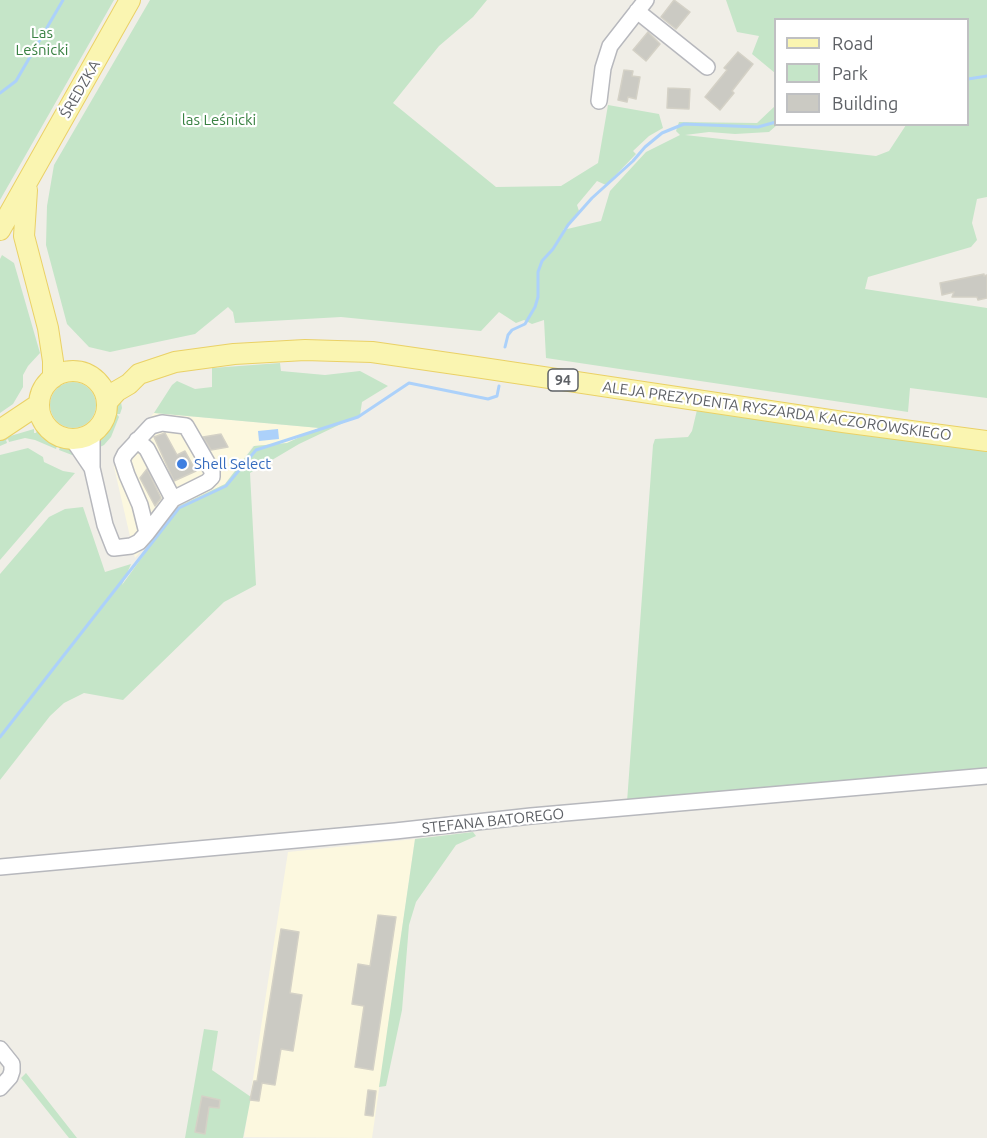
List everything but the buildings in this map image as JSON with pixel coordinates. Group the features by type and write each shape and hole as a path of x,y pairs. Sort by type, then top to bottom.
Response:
{"main road":[{"name":"ŚREDZKA","path":"0,230 130,0"},
{"path":"29,179 25,200 24,236 48,328 53,378"},
{"path":"48,328 64,357 77,371 87,375 102,387 107,402"},
{"name":"ALEJA PREZYDENTA RYSZARDA KACZOROWSKIEGO","path":"96,381 139,374 175,362 234,354 305,350 372,352 843,422 987,441"},
{"path":"77,371 60,374 53,378 41,394 39,412 46,427 54,434 73,440 92,434"},
{"name":"ALEJA PREZYDENTA RYSZARDA KACZOROWSKIEGO","path":"107,402 139,374"},
{"name":"94","path":"92,434 106,414 107,402"},
{"path":"1,429 39,404"},
{"path":"1,429 18,429 32,425 46,427"}],"street":[{"path":"599,101 603,68 610,46 641,5 707,68"},
{"path":"92,434 92,468 105,525 114,548 134,545 147,533 173,499 207,482 212,477 212,471 186,426 162,423 151,426 122,460 126,475 140,505 147,533"},
{"path":"73,440 92,468"},
{"path":"137,440 147,449 173,499"},
{"name":"STEFANA BATOREGO","path":"0,867 395,831 531,816 987,776"},
{"path":"0,1049 12,1064 12,1071 10,1077 0,1088"}],"shaded area":[{"path":"154,413 320,428 287,443 253,446 225,484 179,506 135,558 114,467 117,453"},
{"path":"415,839 372,1138 244,1137 288,852"}],"green space":[{"name":"Las Leśnicki","path":"0,0 114,0 0,200"},
{"name":"las Leśnicki","path":"150,0 487,0 473,17 439,46 393,103 496,187 561,186 598,163 608,105 659,114 663,128 649,136 633,151 636,154 606,185 597,181 577,205 579,211 563,230 601,221 610,191 646,152 680,135 676,131 679,122 757,123 774,107 774,126 776,126 769,132 735,134 709,132 685,135 876,156 889,151 905,126 969,126 969,18 774,18 774,72 752,54 759,36 737,32 726,0 987,0 987,197 977,199 972,223 977,240 971,247 868,277 865,289 987,308 987,398 910,388 908,412 546,358 544,320 532,324 524,320 516,323 499,312 481,331 341,317 235,323 233,312 228,307 195,334 110,352 89,347 67,324 46,245 47,206 54,165"},
{"path":"2,255 14,263 40,353 23,375 23,387 13,404 0,413 0,259"},
{"path":"280,363 281,371 325,375 360,371 388,386 362,402 360,415 299,444 250,473 256,585 224,602 123,700 84,693 64,703 50,716 0,780 0,574 49,517 65,509 83,507 105,572 131,564 122,585 179,506 225,484 254,446 287,443 319,428 154,413 172,385 177,381 195,389 212,387 212,368"},
{"path":"73,382 89,389 96,405 89,421 73,428 57,421 50,405 57,389"},
{"path":"120,396 122,408 120,414 117,414 119,417 111,437 104,445 96,449 99,436 110,422 114,404"},
{"path":"697,410 890,438 987,447 987,768 627,802 653,445 655,439 688,437 692,431"},
{"path":"34,429 34,433 37,430 43,432 58,443 69,446 77,455 59,450 60,447 57,446 56,449 25,438 9,442 8,439 7,443 0,446 0,439"},
{"path":"28,448 43,457 44,462 63,471 75,473 0,560 0,455"},
{"path":"473,832 476,836 456,845 416,902 409,925 402,1010 386,1086 379,1087 415,839"},
{"path":"204,1029 218,1031 212,1070 251,1097 243,1138 185,1138"},
{"path":"26,1073 77,1138 69,1138 21,1078"}],"water":[{"path":"278,429 279,439 259,441 258,431"}],"waterway":[{"path":"0,93 16,81 63,0"},
{"path":"969,79 987,76"},
{"path":"505,347 508,335 512,330 525,324 535,307 538,297 538,272 542,261 553,249 568,225 592,198 645,147 662,133 684,124 758,127 774,123"},
{"path":"0,737 179,508 226,486 256,450 358,417 409,383 488,399 497,396 499,386"}],"place":[{"name":"Shell Select","path":"182,464"}]}
